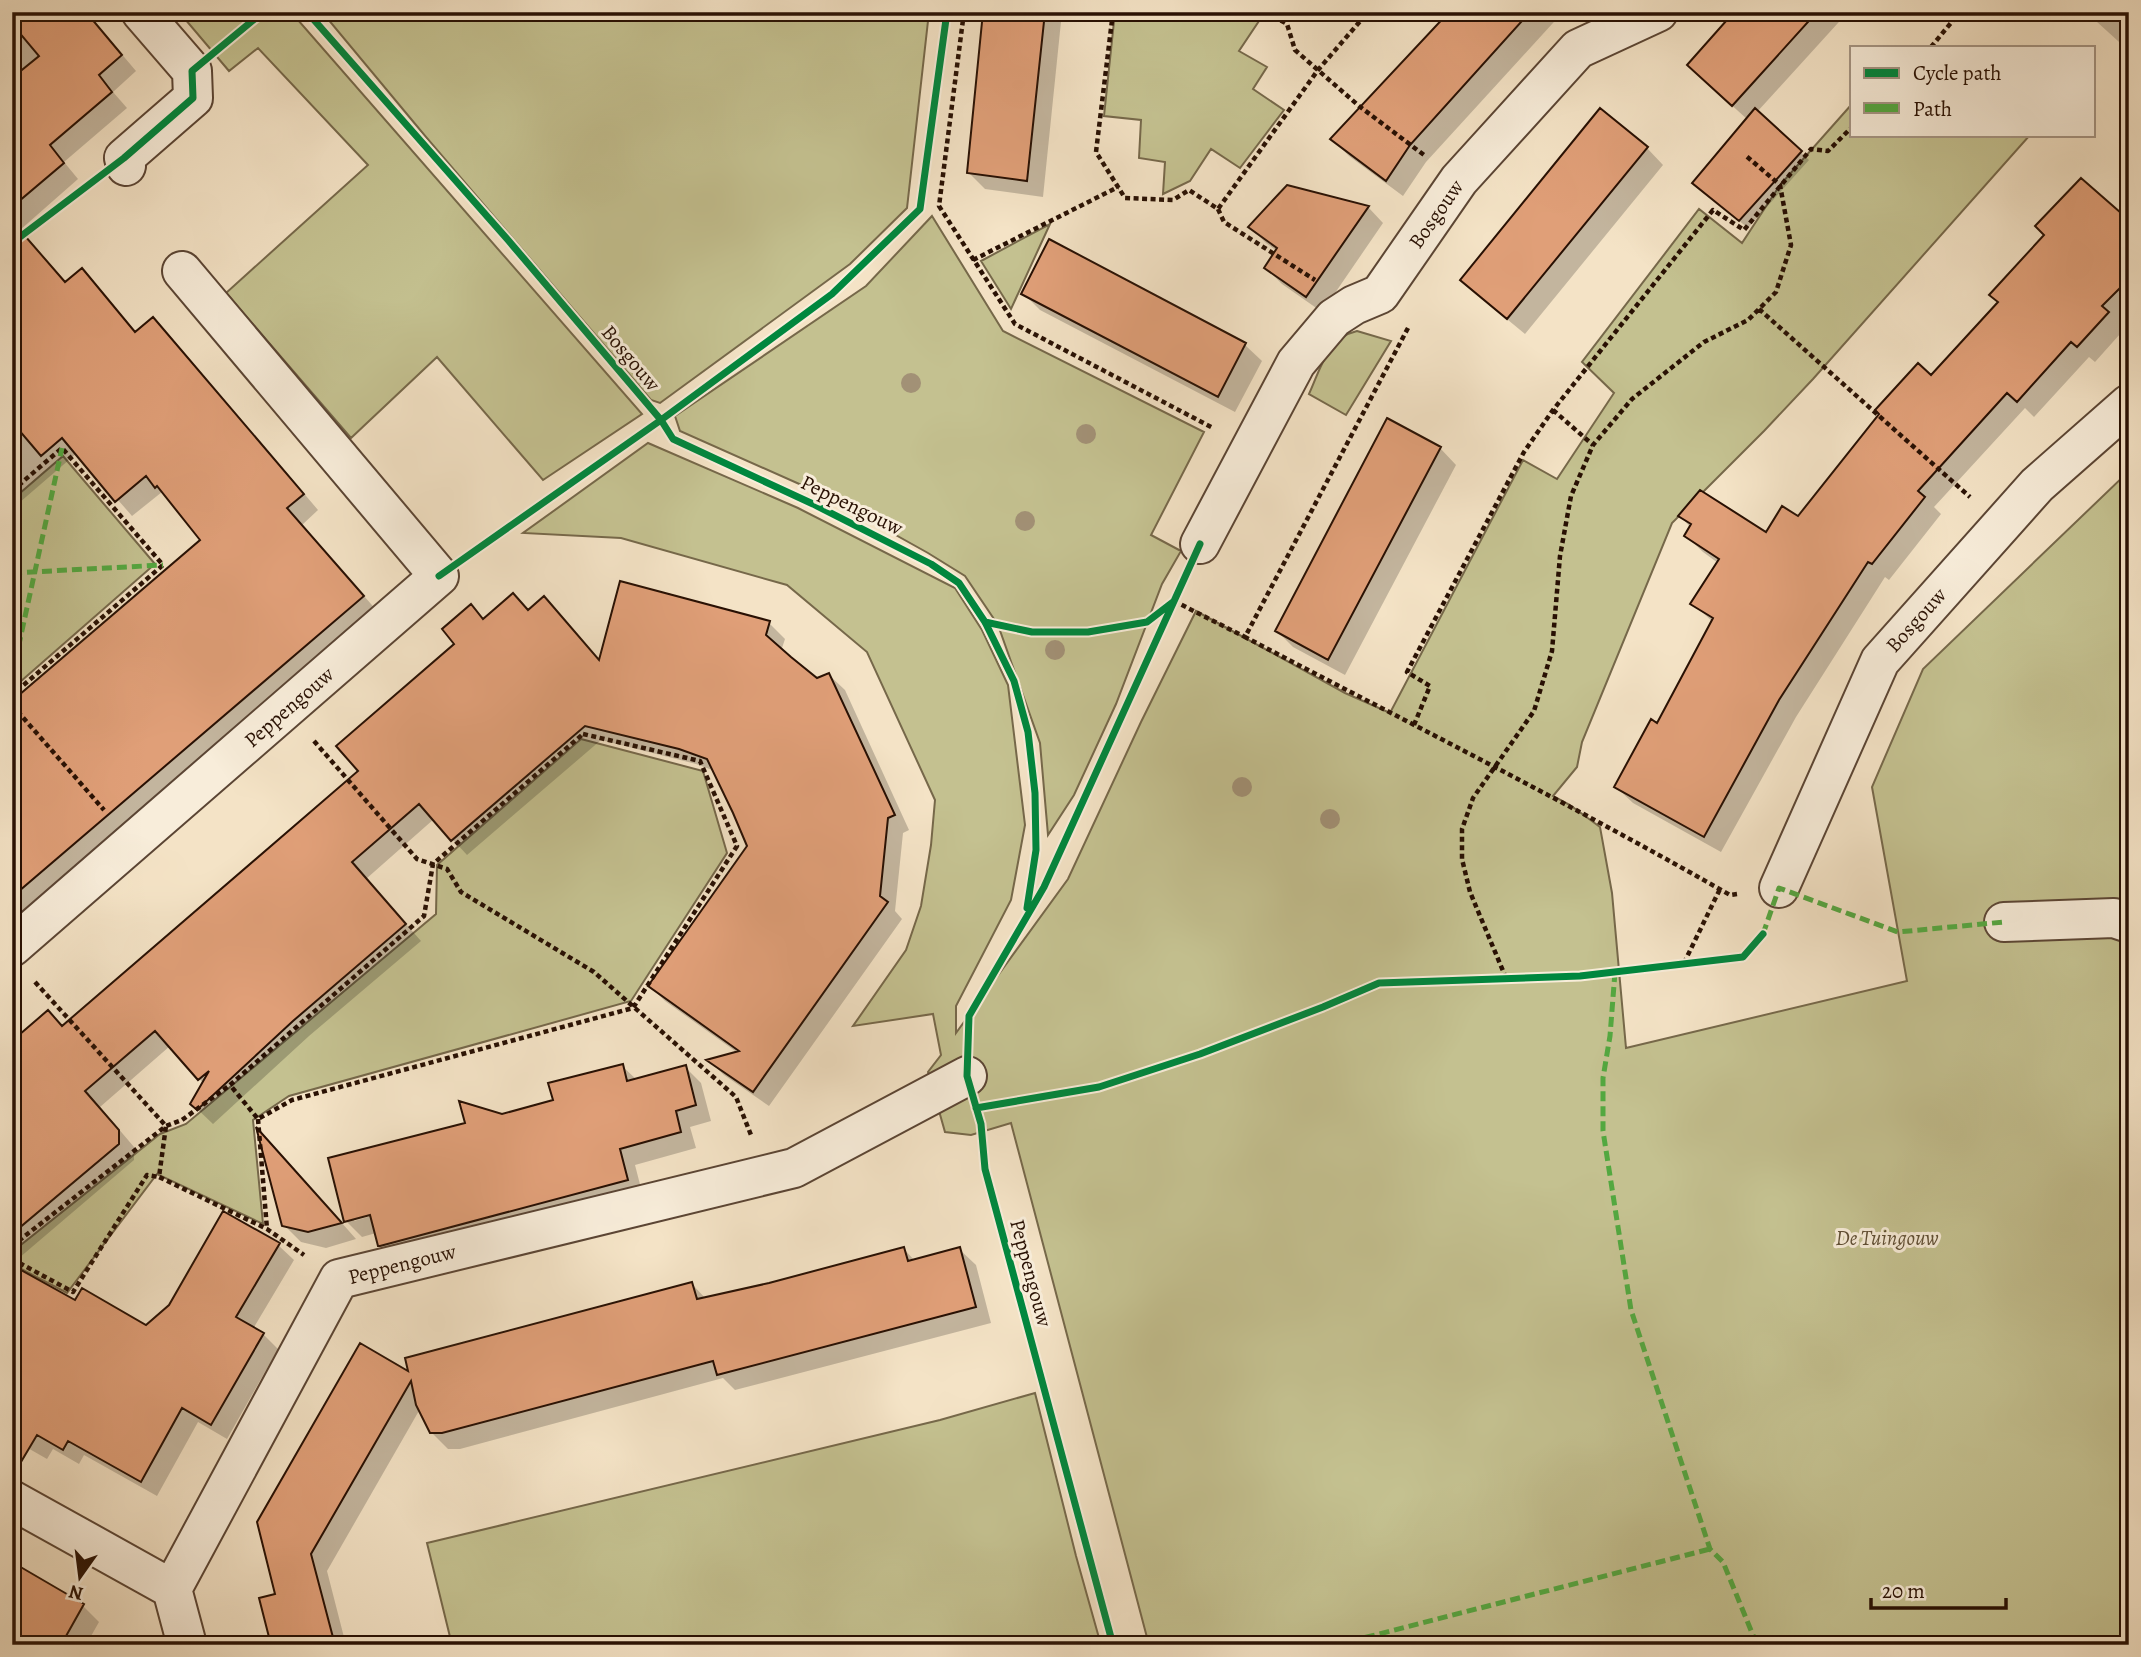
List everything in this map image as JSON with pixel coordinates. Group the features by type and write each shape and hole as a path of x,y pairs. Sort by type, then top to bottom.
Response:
{"street":[{"path":"126,166 124,158 193,98 192,71 141,12"},
{"name":"Bosgouw","path":"1200,544 1296,363 1334,318 1354,305 1380,294 1459,180 1578,49 1658,12"},
{"name":"Peppengouw","path":"21,962 133,842 439,576 182,271"},
{"name":"Bosgouw","path":"1779,888 1880,661 2037,485 2129,404"},
{"path":"2004,922 2114,918 2129,923"},
{"name":"Peppengouw","path":"172,1589 340,1279 794,1168 967,1076"},
{"path":"12,1500 172,1589 187,1645"}],"path":[{"path":"964,12 939,206 1015,324 1251,449"},
{"path":"1113,12 1096,152 1125,198 1173,201 1189,190 1218,209 1224,222 1354,305"},
{"path":"1266,12 1287,24 1295,50 1359,106 1459,180"},
{"path":"1218,209 1318,70 1368,12"},
{"path":"1932,46 1959,12"},
{"path":"1414,725 1430,686 1406,673 1524,452 1553,410 1713,210 1744,230 1811,149 1828,151 1850,129"},
{"path":"1506,978 1470,892 1462,859 1462,829 1473,798 1534,711 1552,651 1560,556 1571,496 1593,445 1632,399 1704,342 1748,320 1776,292 1791,245 1780,185 1745,156"},
{"path":"973,260 1118,187"},
{"path":"1759,309 2001,525"},
{"path":"1245,637 1408,327"},
{"path":"1553,410 1593,445"},
{"path":"12,491 62,448 163,565 12,695"},
{"path":"1167,610 1174,601 1200,544"},
{"path":"1174,601 1552,796 1730,895 1779,888"},
{"path":"12,705 133,842"},
{"path":"286,709 417,859 446,869 461,892 594,972 736,1097 767,1175"},
{"path":"12,1246 166,1126 182,1120 230,1085 424,916 433,864 583,734 700,761 737,846 633,1008 292,1100 258,1119"},
{"path":"1684,963 1720,889"},
{"path":"21,962 166,1126 159,1177"},
{"path":"1670,965 1696,962"},
{"path":"1494,978 1519,978"},
{"path":"230,1085 258,1119 267,1229"},
{"path":"12,1259 73,1292 147,1175 159,1177 267,1229 340,1279"}],"green space":[{"path":"179,12 291,12 642,414 543,480 437,357 351,438 226,293 368,165 258,48 229,71"},
{"path":"322,12 929,12 907,208 850,264 660,403 651,400"},
{"path":"1115,12 1265,12 1239,51 1267,67 1253,89 1284,110 1240,168 1211,149 1190,181 1163,194 1165,162 1139,158 1141,120 1104,116"},
{"name":"De Tuingouw","path":"1850,106 1850,136 2029,136 1813,379 1672,523 1582,742 1577,767 1553,796 1600,827 1612,893 1626,1048 1907,981 1872,787 1923,669 2129,471 2129,1645 1149,1645 1011,1123 971,1135 945,1132 928,1072 941,1055 933,1014 853,1026 906,950 921,906 935,800 867,652 787,585 621,538 523,533 648,443 798,508 955,588 982,630 1008,685 1025,825 1011,900 956,1006 956,1033 1068,879 1196,611 1345,693 1390,713 1523,460 1557,479 1614,393 1582,362 1699,209 1742,243 1780,185"},
{"path":"932,216 1003,331 1204,432 1151,535 1181,551 1162,584 1116,704 1074,795 1048,835 1040,743 998,625 965,576 824,495 680,431 675,416 866,286"},
{"path":"1050,224 1011,309 981,261"},
{"path":"1357,331 1391,341 1346,415 1309,394 1332,347 1339,340"},
{"path":"63,456 155,564 12,689 12,500"},
{"path":"581,739 703,771 727,853 631,1001 289,1096 253,1120 263,1224 157,1174 67,1293 12,1264 12,1252 160,1134 186,1124 436,914 437,865"},
{"path":"1035,1393 1101,1645 452,1645 427,1543 940,1420"}],"building":[{"path":"12,12 86,12 122,55 99,75 112,92 50,145 64,163 12,207 12,78 39,56 12,24"},
{"path":"983,12 1045,12 1027,181 967,173"},
{"path":"1449,12 1530,12 1410,145 1386,181 1330,139"},
{"path":"1734,12 1817,12 1732,106 1687,65"},
{"path":"1600,108 1648,147 1507,319 1460,280"},
{"path":"1755,108 1802,151 1739,221 1692,183"},
{"path":"2081,178 2129,220 2129,279 2102,306 2109,312 2077,347 2071,342 2017,402 2007,393 1918,491 1925,497 1872,564 1868,562 1779,700 1704,837 1614,787 1651,719 1657,723 1713,618 1690,604 1719,559 1684,536 1691,524 1678,516 1700,490 1766,532 1782,506 1798,516 1879,414 1875,410 1918,363 1931,375 1998,302 1989,295 2044,235 2035,226"},
{"path":"1287,185 1369,206 1306,297 1264,268 1277,248 1248,227"},
{"path":"12,221 65,282 82,268 135,332 153,317 304,494 287,508 364,596 12,897 12,701 200,540 146,476 115,502 62,438 41,456 12,422"},
{"path":"1049,239 1246,343 1218,397 1021,294"},
{"path":"1387,418 1441,447 1328,660 1275,631"},
{"path":"620,581 770,621 766,635 817,678 829,673 895,815 888,818 880,896 888,902 753,1092 706,1060 739,1051 648,986 747,846 733,813 707,759 679,749 585,726 451,841 419,804 352,862 406,924 293,1021 197,1110 190,1104 209,1071 198,1080 155,1031 85,1091 119,1130 119,1144 12,1234 12,1041 48,1010 62,1026 358,771 336,746 454,644 442,629 471,604 483,619 513,593 528,610 544,596 599,660"},
{"path":"623,1064 627,1081 686,1065 696,1105 676,1111 681,1132 620,1149 628,1180 380,1246 370,1215 344,1222 328,1158 465,1123 459,1101 502,1114 553,1100 548,1083"},
{"path":"256,1127 342,1223 308,1232 282,1226"},
{"path":"223,1211 280,1243 236,1317 264,1333 211,1425 182,1408 141,1482 68,1441 63,1450 37,1435 12,1477 12,1265 75,1300 82,1288 146,1325 169,1305"},
{"path":"904,1247 908,1261 960,1247 976,1307 717,1375 713,1361 442,1433 430,1433 416,1405 411,1381 311,1554 335,1645 271,1645 259,1598 275,1594 257,1522 360,1343 408,1371 405,1358 692,1282 697,1299"},
{"path":"12,1562 84,1604 61,1645 12,1645"}],"marked path":[{"path":"12,676 62,448"},
{"path":"12,573 163,565"},
{"path":"1763,934 1779,888 1898,932 2004,922"},
{"path":"1615,972 1610,1036 1603,1078 1603,1131 1631,1310 1710,1549 1723,1562 1757,1645"},
{"path":"1336,1645 1710,1549"}],"cycle path":[{"path":"12,243 124,158 193,98 192,71 263,12"},
{"path":"307,12 508,240 661,420 832,294 920,209 947,12"},
{"path":"439,576 661,420 673,439 813,504 931,564 959,583 985,622 1014,681 1028,732 1035,793 1036,850 1027,908"},
{"path":"1113,1645 985,1169 981,1124 967,1076 969,1016 1044,887 1200,544"},
{"path":"985,622 1032,632 1088,632 1147,622 1173,602"},
{"path":"976,1108 1099,1087 1200,1054 1379,983 1580,976 1743,957 1763,934"}]}
